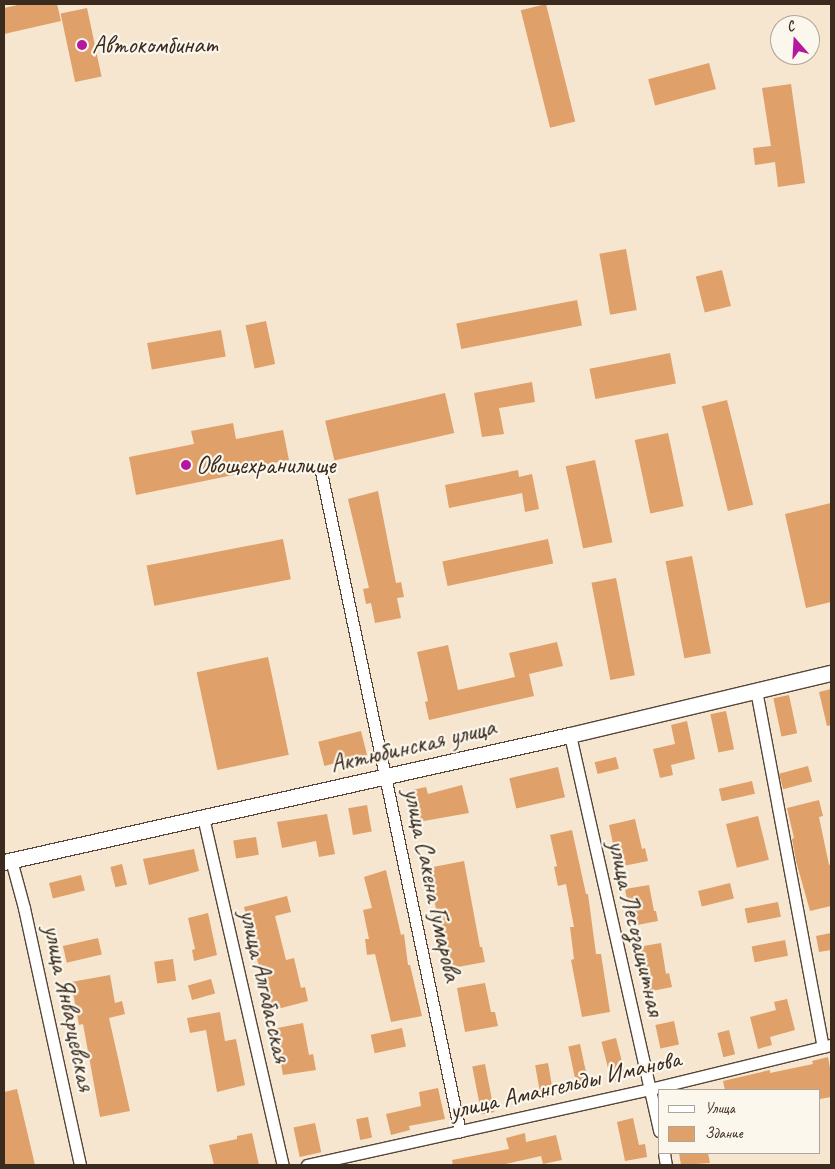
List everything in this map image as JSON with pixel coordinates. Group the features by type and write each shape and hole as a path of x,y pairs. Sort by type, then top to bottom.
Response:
{"street":[{"name":"улица Сакена Гумарова","path":"321,472 460,1132"},
{"name":"Актюбинская улица","path":"8,861 570,735 831,673"},
{"path":"756,690 827,1046"},
{"name":"улица Лесозащитная","path":"570,735 658,1126"},
{"name":"улица Алгабасская","path":"203,817 283,1165"},
{"name":"улица Январцевская","path":"8,861 24,908 80,1165"},
{"name":"улица Амангельды Иманова","path":"307,1165 650,1090 827,1046"}],"building":[{"path":"22,4 57,4 61,21 4,34 4,8"},
{"path":"546,4 575,121 550,128 521,10"},
{"name":"Автокомбинат","path":"87,8 102,76 75,82 61,14"},
{"path":"709,63 716,89 655,105 648,79"},
{"path":"791,84 805,183 778,187 775,162 755,165 753,148 771,146 762,88"},
{"path":"626,249 637,310 610,315 599,254"},
{"path":"722,270 731,306 705,312 696,277"},
{"path":"577,300 582,326 461,349 456,323"},
{"path":"266,321 275,364 255,368 245,325"},
{"path":"221,330 226,357 152,370 147,343"},
{"path":"670,353 676,383 595,399 590,369"},
{"path":"532,382 535,402 499,408 504,434 482,437 474,393"},
{"path":"445,393 454,433 334,461 325,421"},
{"path":"727,400 753,505 728,511 702,406"},
{"name":"Овощехранилище","path":"233,423 236,439 283,430 289,460 242,469 243,473 136,495 129,457 194,444 191,431"},
{"path":"668,433 684,506 650,513 635,440"},
{"path":"595,460 612,542 583,548 566,466"},
{"path":"518,470 519,477 532,474 539,509 525,512 522,493 449,508 445,485"},
{"path":"378,491 396,583 401,582 404,597 397,598 401,618 375,623 371,603 366,604 363,589 369,588 348,499"},
{"path":"831,503 831,602 806,608 785,514"},
{"path":"283,539 291,579 154,606 147,566"},
{"path":"548,539 553,563 448,586 442,561"},
{"path":"692,556 711,653 684,658 665,561"},
{"path":"616,578 635,675 610,680 591,583"},
{"path":"557,642 563,666 529,674 534,696 429,720 425,702 428,701 417,652 448,645 458,690 515,677 509,653"},
{"path":"268,657 289,755 217,770 197,672"},
{"path":"831,689 831,725 827,726 819,692"},
{"path":"789,695 797,733 781,736 773,698"},
{"path":"726,711 734,749 718,752 710,714"},
{"path":"687,721 695,759 671,765 673,775 660,778 653,749 675,744 671,725"},
{"path":"361,731 367,755 324,766 318,742"},
{"path":"616,757 619,769 598,774 595,762"},
{"path":"808,766 812,781 783,789 779,774"},
{"path":"558,767 565,797 516,808 509,778"},
{"path":"752,781 755,794 722,801 719,789"},
{"path":"462,785 469,813 418,822 412,790 426,787 428,794"},
{"path":"819,800 823,816 819,817 829,865 831,864 831,906 810,911 796,861 792,839 794,838 787,808"},
{"path":"367,805 372,832 353,835 348,808"},
{"path":"327,814 335,854 319,857 316,841 282,848 277,822"},
{"path":"758,816 769,860 737,868 726,824"},
{"path":"635,819 642,849 645,848 648,861 618,867 609,825"},
{"path":"572,830 586,894 588,894 596,954 601,954 610,1012 582,1017 571,960 574,959 570,927 574,927 566,884 558,886 554,867 557,866 550,835"},
{"path":"256,837 259,855 236,858 233,841"},
{"path":"194,849 199,871 149,885 143,859"},
{"path":"464,861 480,947 482,947 485,962 452,968 446,939 442,940 428,868"},
{"path":"122,864 127,884 115,887 110,867"},
{"path":"386,870 401,935 404,934 408,965 410,965 422,1016 391,1022 375,954 367,955 365,939 369,939 363,910 372,908 364,877"},
{"path":"81,875 85,891 53,899 49,883"},
{"path":"730,883 734,899 702,907 698,891"},
{"path":"649,885 658,921 632,926 625,889"},
{"path":"287,896 291,912 275,916 286,960 294,958 301,988 305,987 308,1001 270,1011 244,907"},
{"path":"778,902 781,917 747,923 745,908"},
{"path":"208,913 217,955 194,961 192,950 195,949 188,918"},
{"path":"831,933 831,950 819,952 816,936"},
{"path":"98,938 102,955 67,963 63,946"},
{"path":"785,940 788,956 755,962 752,946"},
{"path":"661,943 666,974 669,973 672,987 647,992 638,947"},
{"path":"173,959 176,981 157,983 154,962"},
{"path":"110,975 115,1003 122,1001 125,1014 109,1018 130,1111 100,1117 83,1024 79,1025 71,982"},
{"path":"211,979 215,993 192,1000 188,986"},
{"path":"485,983 491,1012 495,1012 498,1026 465,1032 457,988"},
{"path":"787,999 795,1030 770,1037 772,1045 758,1049 750,1017 776,1010 774,1002"},
{"path":"220,1012 225,1041 236,1039 245,1085 217,1092 206,1030 190,1033 187,1018"},
{"path":"674,1021 679,1044 660,1048 655,1025"},
{"path":"303,1023 309,1055 313,1054 316,1070 283,1075 277,1042 275,1042 272,1029"},
{"path":"402,1028 406,1047 375,1053 371,1035"},
{"path":"729,1030 735,1054 723,1057 717,1033"},
{"path":"616,1038 626,1078 611,1081 601,1042"},
{"path":"580,1044 589,1088 578,1091 568,1046"},
{"path":"828,1057 831,1073 831,1097 820,1099 820,1089 725,1089 723,1081 770,1070 770,1073 813,1064 812,1061"},
{"path":"548,1063 554,1096 541,1099 535,1065"},
{"path":"485,1064 494,1112 482,1115 472,1066"},
{"path":"438,1088 445,1119 409,1126 410,1130 391,1135 386,1114 421,1106 419,1092"},
{"path":"17,1089 35,1165 5,1165 4,1092"},
{"path":"368,1117 372,1138 360,1140 356,1119"},
{"path":"633,1118 639,1145 645,1144 647,1157 625,1161 617,1122"},
{"path":"315,1123 321,1152 300,1157 293,1128"},
{"path":"252,1133 259,1165 214,1165 209,1145 237,1139 237,1136"},
{"path":"525,1133 526,1142 556,1135 562,1160 543,1164 541,1156 501,1165 453,1165 452,1160 509,1149 506,1138"},
{"path":"679,1154 708,1154 710,1163 681,1165"}],"place":[{"name":"Автокомбинат","path":"82,45"},
{"name":"Овощехранилище","path":"186,465"}]}
